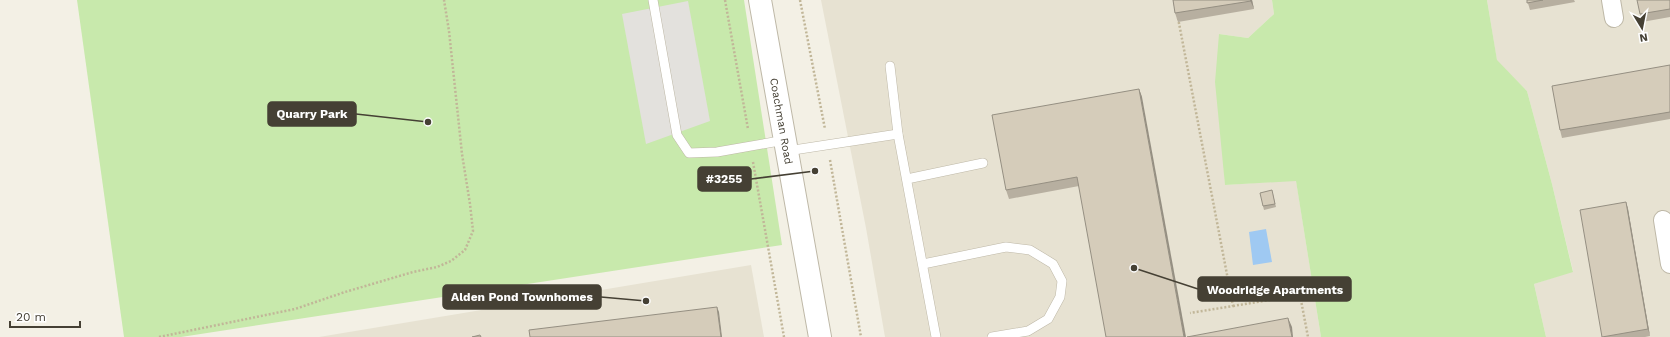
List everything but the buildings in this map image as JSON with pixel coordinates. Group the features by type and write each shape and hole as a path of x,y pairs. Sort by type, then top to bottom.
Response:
{"street":[{"name":"Coachman Road","path":"760,0 820,337"},
{"path":"1611,0 1614,18"},
{"path":"1663,220 1670,264"}],"lane":[{"path":"653,0 677,135 689,153 718,152 750,146 828,145 898,134"},
{"path":"890,66 898,134 936,337"},
{"path":"907,179 983,162"},
{"path":"923,264 1006,247 1030,250 1053,264 1062,281 1060,297 1048,319 1028,331 992,337"}],"path":[{"path":"159,337 295,309 345,292 413,272 437,268 451,261 465,250 473,231 462,154 449,31 444,0"},
{"path":"724,0 784,337"},
{"path":"800,0 828,145 861,337"},
{"path":"1178,16 1233,306"},
{"path":"1190,313 1300,295 1308,337"}],"shaded area":[{"path":"821,0 1272,0 1274,14 1248,38 1219,34 1225,185 1296,180 1321,337 885,337 866,228"},
{"path":"1487,0 1670,0 1670,337 1546,337 1534,284 1573,271 1527,91 1497,61"},
{"path":"688,1 710,121 646,144 622,14"},
{"path":"751,265 764,337 319,337"}],"green space":[{"path":"77,0 744,0 782,245 181,337 124,337"},
{"path":"1272,0 1487,0 1497,60 1527,91 1552,184 1573,272 1534,284 1546,337 1321,337 1296,181 1225,185 1215,82 1219,34 1248,38 1274,14"}],"water":[{"path":"1266,229 1272,262 1253,265 1249,232"}],"place":[{"name":"Quarry Park","path":"428,122"},
{"name":"#3255","path":"815,171"},
{"name":"Woodridge Apartments","path":"1134,268"},
{"name":"Alden Pond Townhomes","path":"646,301"}]}
